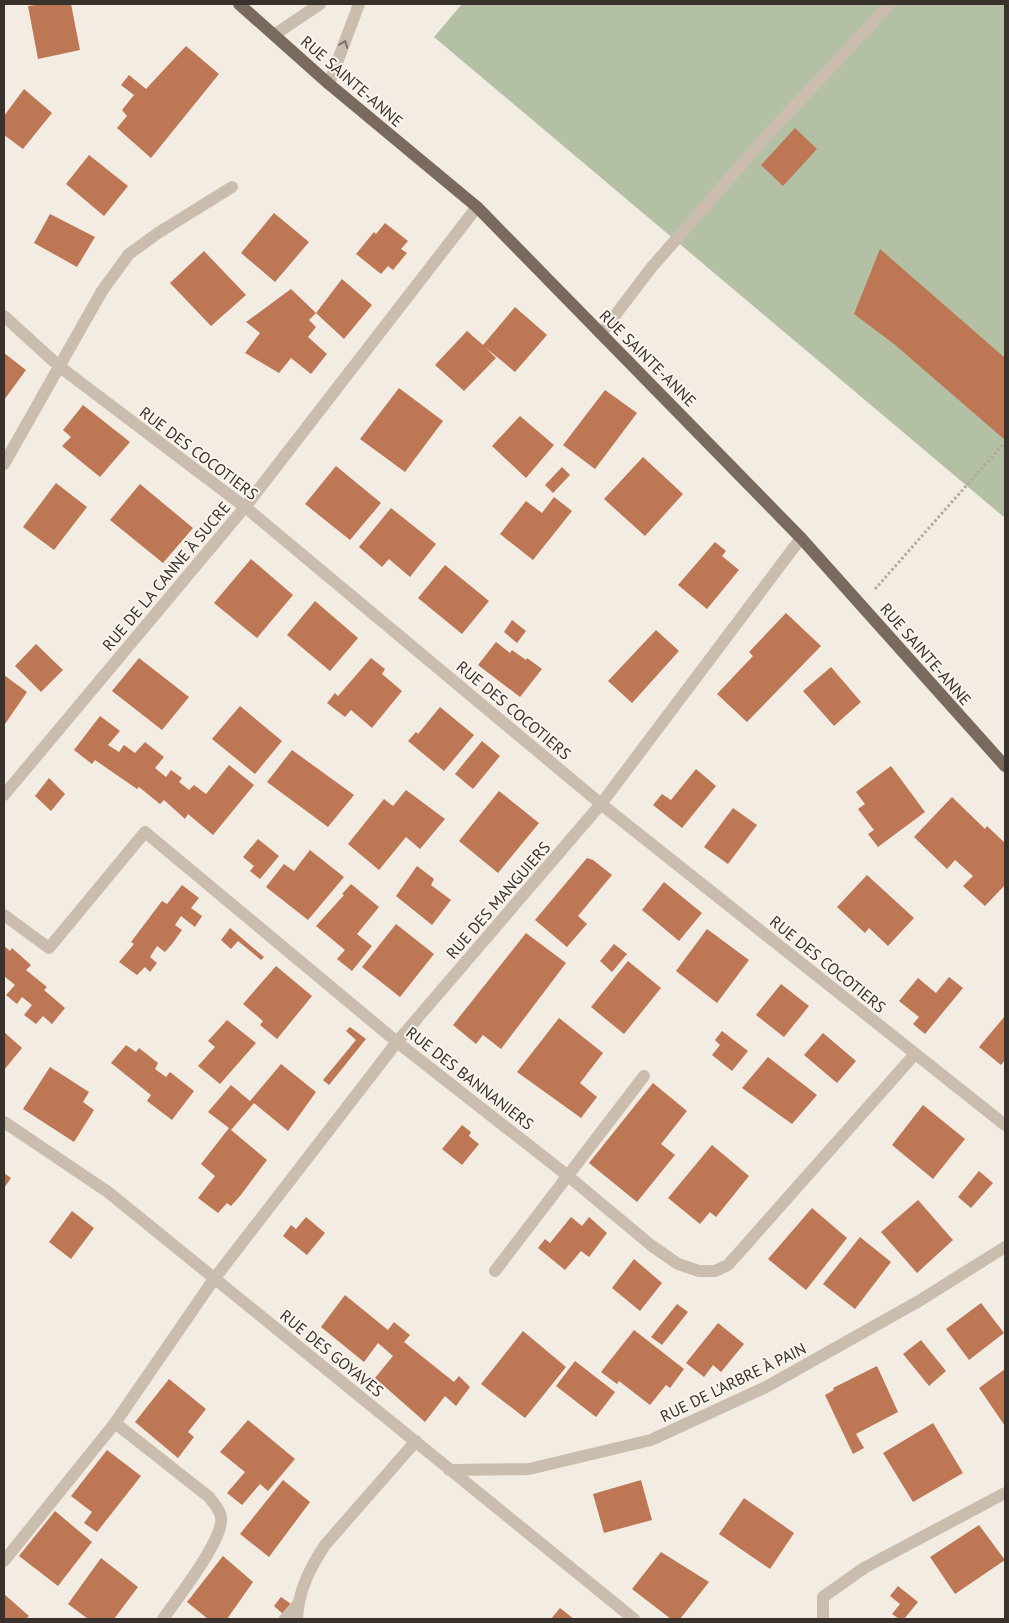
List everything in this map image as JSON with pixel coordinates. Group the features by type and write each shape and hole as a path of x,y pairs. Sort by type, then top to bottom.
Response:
{"main road":[{"name":"RUE SAINTE-ANNE","path":"239,4 329,84 477,207 801,538 1005,766"}],"street":[{"path":"274,35 320,4"},
{"path":"329,84 359,4"},
{"path":"601,334 651,268 756,147 890,4"},
{"path":"4,464 102,291 129,254 158,233 232,187"},
{"name":"RUE DE LA CANNE À SUCRE","path":"4,795 245,507 477,207"},
{"name":"RUE DES COCOTIERS","path":"4,316 60,366 245,507 601,804 1005,1125"},
{"name":"RUE DES MANGUIERS","path":"4,1561 115,1423 214,1279 398,1042 601,804 801,538"},
{"name":"RUE DES BANNANIERS","path":"4,915 49,948 145,832 398,1042 568,1176 652,1246 678,1264 699,1271 715,1271 728,1265 915,1054"},
{"path":"495,1271 644,1076"},
{"name":"RUE DES GOYAVES","path":"4,1122 108,1192 634,1619"},
{"name":"RUE DE L'ARBRE À PAIN","path":"449,1470 529,1469 652,1440 766,1387 919,1301 1005,1247"},
{"path":"115,1423 210,1497 222,1518 217,1539 163,1619"},
{"path":"297,1619 298,1604 309,1572 325,1545 416,1441"},
{"path":"823,1619 823,1597 864,1568 1005,1493"},
{"path":"285,1619 298,1604"}],"path":[{"path":"861,605 1005,442"}],"green space":[{"path":"462,4 1005,4 1005,518 434,37"}],"building":[{"path":"71,4 80,50 38,59 28,6"},
{"path":"186,46 219,74 151,158 117,128 127,116 122,110 134,95 121,85 129,75 146,89"},
{"path":"24,89 52,113 23,149 4,135 4,116"},
{"path":"795,128 817,149 783,186 761,165"},
{"path":"89,155 128,186 104,216 66,184"},
{"path":"274,213 309,242 275,282 241,253"},
{"path":"50,214 95,237 77,267 34,243"},
{"path":"385,223 408,241 401,249 407,253 393,270 388,266 381,274 356,254 374,232 376,234"},
{"path":"880,249 1005,358 1005,440 894,344 854,314"},
{"path":"204,251 246,295 211,326 170,283"},
{"path":"342,279 372,305 344,339 316,313"},
{"path":"291,289 316,313 309,320 316,327 308,337 327,354 311,374 291,358 279,373 245,353 260,333 246,322"},
{"path":"515,307 547,335 515,372 485,347 496,358 464,391 435,365 467,331 483,345"},
{"path":"4,353 26,370 4,400"},
{"path":"399,388 443,421 405,472 360,439"},
{"path":"605,390 637,413 595,469 563,445"},
{"path":"83,405 130,442 100,477 62,446 71,437 63,430"},
{"path":"520,416 554,445 526,478 492,446"},
{"path":"643,457 683,494 645,536 604,499"},
{"path":"336,466 381,503 350,540 305,504"},
{"path":"562,467 570,475 553,493 545,485"},
{"path":"56,483 87,507 54,550 23,527"},
{"path":"140,484 193,528 163,563 110,520"},
{"path":"554,497 572,511 533,560 500,534 526,501 542,513"},
{"path":"391,508 436,544 410,577 389,559 382,567 359,547"},
{"path":"715,542 726,551 722,556 739,570 707,609 678,585"},
{"path":"251,559 293,595 257,638 214,603"},
{"path":"445,565 489,601 462,634 418,598"},
{"path":"315,601 358,638 330,671 287,635"},
{"path":"786,613 821,646 747,722 717,694 753,656 749,652"},
{"path":"512,620 526,631 517,643 504,632"},
{"path":"656,630 679,651 632,703 608,681"},
{"path":"496,642 510,653 512,650 542,669 520,697 478,665"},
{"path":"36,644 63,670 41,692 15,666"},
{"path":"139,658 189,697 162,730 112,691"},
{"path":"371,658 385,669 382,674 402,691 372,728 351,710 345,717 327,703 335,693 338,696"},
{"path":"831,667 861,702 834,726 803,691"},
{"path":"4,675 27,692 5,724 4,723"},
{"path":"240,706 282,741 255,774 212,739"},
{"path":"440,707 474,735 444,771 408,741 416,732 418,734"},
{"path":"100,716 120,731 108,745 119,752 124,745 135,753 145,742 164,757 155,768 166,777 171,770 182,778 179,782 189,790 194,785 206,794 229,765 254,785 213,835 188,814 185,819 164,800 160,804 139,787 137,789 95,760 92,764 74,750"},
{"path":"482,741 500,756 473,789 455,774"},
{"path":"292,750 354,795 328,827 267,782"},
{"path":"891,766 925,812 878,847 868,834 874,830 858,809 865,804 856,792"},
{"path":"696,769 716,786 682,828 653,805 662,794 671,800"},
{"path":"49,778 65,794 51,811 35,796"},
{"path":"406,790 445,819 420,849 406,837 379,870 348,844 384,799 393,806"},
{"path":"499,791 539,823 498,873 459,841"},
{"path":"952,797 985,829 987,826 1005,843 1005,885 985,906 963,886 973,876 955,860 947,869 914,837"},
{"path":"733,808 757,825 728,864 704,847"},
{"path":"258,839 279,856 260,879 250,871 254,866 243,857"},
{"path":"310,850 344,877 308,920 266,887 284,864 294,871"},
{"path":"587,858 593,860 612,875 578,916 587,924 567,947 535,920"},
{"path":"417,866 434,879 431,885 451,900 432,925 396,896"},
{"path":"867,875 914,918 888,946 869,928 865,933 837,907"},
{"path":"664,882 702,913 679,941 642,910"},
{"path":"351,884 379,907 357,934 372,946 352,971 337,959 345,950 316,926 344,895 342,894"},
{"path":"182,885 199,898 191,908 202,916 195,927 181,916 175,925 182,930 172,944 165,952 157,946 150,957 157,963 150,972 145,967 137,975 119,962 134,944 131,942 162,901 167,904"},
{"path":"396,924 434,954 400,997 362,967"},
{"path":"230,928 264,957 261,960 238,941 231,949 221,940"},
{"path":"707,929 749,960 717,1003 676,971"},
{"path":"526,933 566,963 501,1049 483,1035 476,1044 453,1025"},
{"path":"614,944 627,954 612,972 600,961"},
{"path":"4,946 10,951 12,948 31,965 26,970 47,987 44,990 65,1008 52,1024 43,1016 36,1024 24,1015 32,1005 22,997 17,1004 6,995 15,985 4,976"},
{"path":"628,961 661,988 624,1034 591,1007"},
{"path":"276,966 312,996 277,1039 260,1025 263,1021 243,1004"},
{"path":"949,977 963,988 925,1034 913,1024 919,1017 899,1001 918,978 936,993"},
{"path":"781,984 809,1006 784,1037 756,1015"},
{"path":"1005,1016 1005,1060 1001,1065 979,1047"},
{"path":"559,1018 603,1053 580,1083 597,1097 581,1118 517,1072"},
{"path":"227,1020 256,1043 220,1084 198,1066 215,1047 208,1041"},
{"path":"350,1027 366,1039 329,1085 323,1080 356,1040 346,1031"},
{"path":"722,1031 748,1051 732,1071 712,1055 720,1045 715,1040"},
{"path":"4,1032 22,1048 4,1070"},
{"path":"823,1033 856,1061 837,1083 804,1055"},
{"path":"126,1045 136,1052 139,1048 158,1063 155,1069 166,1077 170,1072 194,1091 172,1120 147,1101 151,1095 111,1063"},
{"path":"768,1057 817,1095 792,1124 742,1088"},
{"path":"281,1064 316,1092 288,1131 254,1103 231,1130 267,1160 231,1206 227,1203 218,1213 198,1198 215,1176 201,1164 229,1128 208,1112 231,1085 250,1101"},
{"path":"50,1067 89,1092 83,1102 94,1110 74,1142 23,1109"},
{"path":"653,1083 687,1111 661,1144 675,1155 637,1202 589,1163"},
{"path":"923,1105 965,1139 933,1179 892,1145"},
{"path":"462,1125 471,1132 469,1136 479,1144 462,1165 442,1149"},
{"path":"712,1145 749,1176 716,1217 710,1212 700,1224 668,1198"},
{"path":"979,1171 993,1183 971,1208 958,1197"},
{"path":"4,1173 11,1178 4,1188"},
{"path":"918,1200 953,1240 917,1273 881,1232"},
{"path":"812,1208 847,1238 806,1290 768,1259"},
{"path":"72,1211 94,1228 71,1259 49,1242"},
{"path":"306,1217 325,1233 307,1255 283,1236 291,1225 296,1229"},
{"path":"571,1217 582,1226 589,1217 607,1233 589,1257 581,1251 565,1270 538,1248 545,1239 550,1243"},
{"path":"860,1237 891,1262 855,1309 823,1284"},
{"path":"634,1259 662,1283 640,1311 612,1288"},
{"path":"345,1295 388,1330 394,1322 410,1335 404,1342 454,1382 459,1376 470,1387 456,1406 445,1396 425,1422 375,1378 393,1356 378,1343 364,1362 321,1327"},
{"path":"981,1303 1004,1333 969,1360 946,1329"},
{"path":"677,1304 688,1312 662,1345 651,1337"},
{"path":"718,1323 744,1344 721,1372 713,1365 704,1377 686,1363"},
{"path":"634,1330 684,1369 670,1388 666,1385 650,1405 619,1381 617,1384 601,1372"},
{"path":"523,1331 566,1367 525,1418 481,1384"},
{"path":"921,1340 946,1371 929,1386 903,1354"},
{"path":"575,1361 615,1392 596,1417 556,1386"},
{"path":"877,1366 898,1412 856,1434 864,1448 853,1454 825,1395 834,1390 833,1388"},
{"path":"1005,1369 1005,1426 979,1388"},
{"path":"169,1379 206,1409 188,1432 194,1437 178,1458 135,1422"},
{"path":"248,1420 295,1459 268,1491 260,1484 242,1505 227,1493 245,1472 220,1452"},
{"path":"933,1423 963,1473 913,1502 883,1453"},
{"path":"107,1450 141,1476 97,1532 84,1523 92,1512 71,1496"},
{"path":"283,1480 310,1502 269,1557 240,1534"},
{"path":"641,1480 652,1520 604,1533 593,1494"},
{"path":"744,1498 794,1533 770,1569 719,1534"},
{"path":"55,1511 92,1542 58,1586 19,1556"},
{"path":"979,1525 1005,1560 955,1594 930,1557"},
{"path":"661,1552 709,1582 680,1619 671,1619 632,1589"},
{"path":"223,1556 253,1582 227,1619 208,1619 187,1602"},
{"path":"101,1558 138,1587 114,1619 88,1619 68,1604"},
{"path":"898,1586 918,1602 904,1619 899,1619 892,1614 900,1604 890,1596"},
{"path":"4,1594 29,1616 26,1619 4,1619"},
{"path":"281,1597 291,1604 283,1614 274,1606"},
{"path":"560,1608 574,1619 551,1619"}]}
